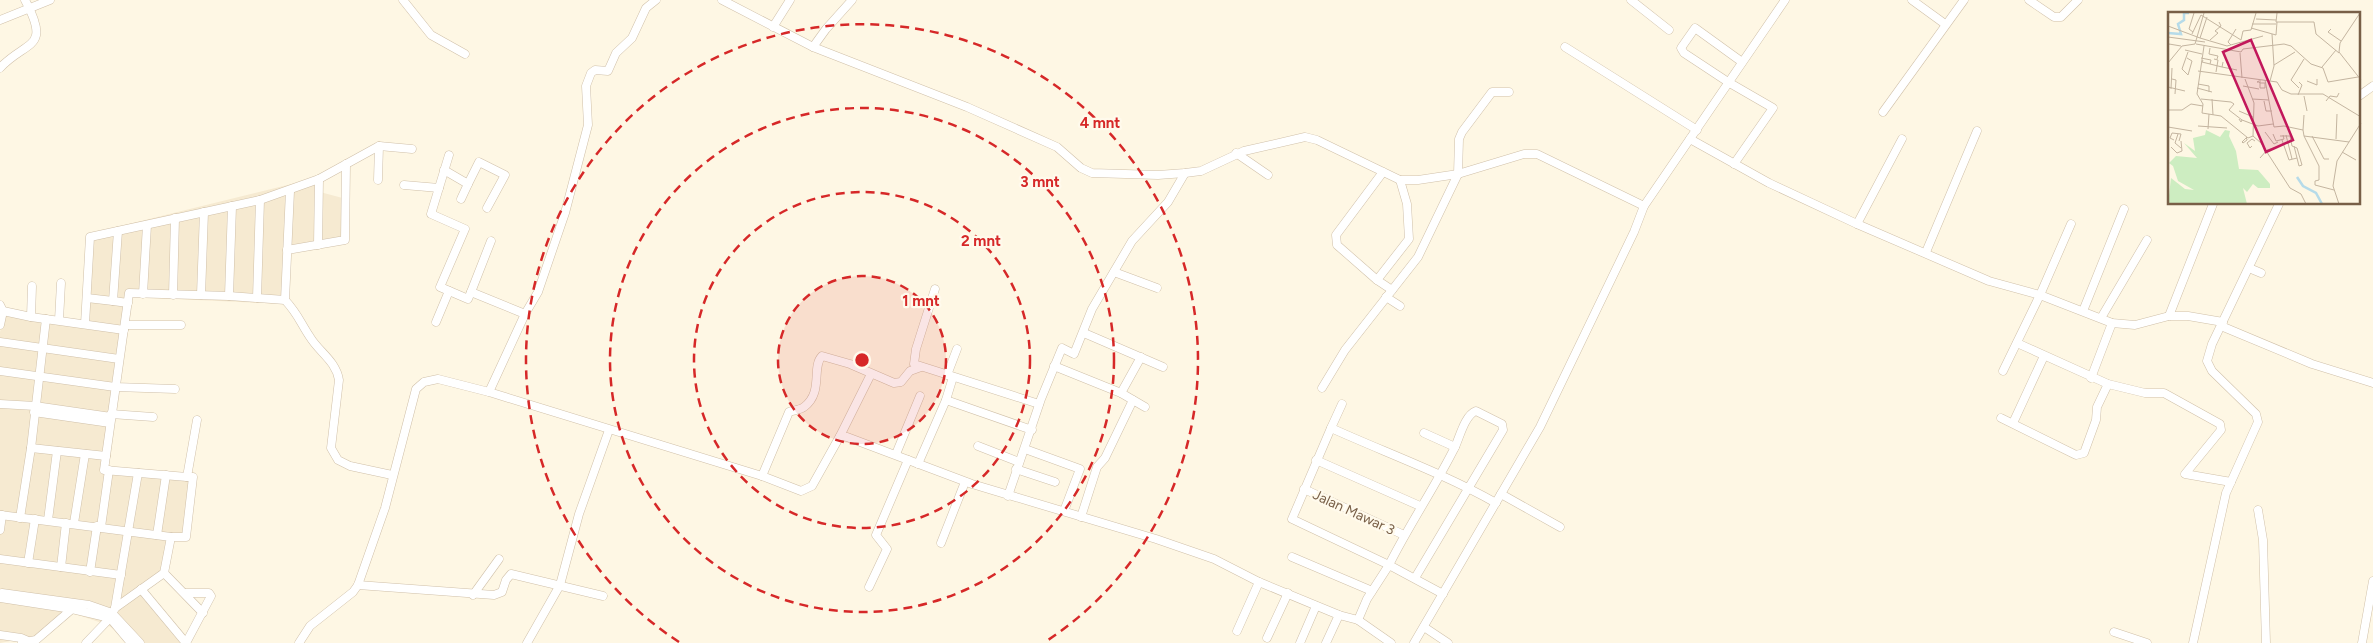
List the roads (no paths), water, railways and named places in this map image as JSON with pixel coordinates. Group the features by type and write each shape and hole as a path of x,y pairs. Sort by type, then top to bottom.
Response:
{"street":[{"path":"0,68 28,48 35,39 37,31 25,0"},
{"path":"0,20 50,0"},
{"path":"402,0 431,34 465,54"},
{"path":"489,392 525,314 542,283 565,213 588,125 586,86 591,73 595,70 608,71 616,53 632,38 646,8 656,0"},
{"path":"722,0 813,47 960,104 1057,147 1088,171 1158,175 1201,171 1236,153 1304,137 1317,140 1400,180 1418,180 1458,174 1524,154 1537,154 1644,206"},
{"path":"773,27 790,0"},
{"path":"813,47 852,0"},
{"path":"1631,0 1669,30"},
{"path":"1414,643 1540,427 1572,364 1634,232 1644,206 1785,0"},
{"path":"1912,0 1945,24"},
{"path":"1883,112 1964,0"},
{"path":"2029,0 2054,17 2061,17 2078,0"},
{"path":"1734,164 1773,108 1728,82 1681,50 1695,28 1742,62"},
{"path":"1565,47 1697,130"},
{"path":"2360,95 2373,86"},
{"path":"1322,388 1345,350 1427,243 1458,174 1459,139 1465,126 1492,92 1509,92"},
{"path":"1926,252 1977,131"},
{"path":"1857,224 1902,139"},
{"path":"1690,140 1734,164 1857,224 1989,280 2040,295 2112,323 2135,325 2169,316 2188,316 2222,324 2312,364 2373,383"},
{"path":"86,324 90,236 260,200 290,191 319,179 379,146 412,149"},
{"path":"378,180 379,146"},
{"path":"1236,153 1268,175"},
{"path":"449,155 430,214 465,229 440,287 468,299 491,241"},
{"path":"461,199 479,162 505,175 487,208"},
{"path":"287,250 345,240 346,164"},
{"path":"444,170 468,184"},
{"path":"1383,172 1336,235 1336,241 1337,245 1377,280 1392,290"},
{"path":"1008,496 1017,466 1032,430 1039,404 1062,348 1074,354 1092,309 1132,241 1168,202 1185,173"},
{"path":"318,245 319,179"},
{"path":"1377,280 1409,239 1407,204 1400,180"},
{"path":"404,185 439,188"},
{"path":"290,191 285,300 299,316 310,337 337,372 339,380 331,448 338,460 350,466 392,476"},
{"path":"257,298 260,200"},
{"path":"2169,316 2212,205"},
{"path":"2193,643 2226,493 2258,422 2256,414 2212,371 2208,361 2212,344 2280,205"},
{"path":"229,296 232,206"},
{"path":"2083,311 2124,209"},
{"path":"201,295 204,212"},
{"path":"173,295 175,218"},
{"path":"143,294 147,224"},
{"path":"2003,371 2040,295 2071,224"},
{"path":"114,301 118,230"},
{"path":"2101,318 2147,240"},
{"path":"2249,268 2261,273"},
{"path":"1114,272 1157,288"},
{"path":"59,320 61,283"},
{"path":"31,317 32,286"},
{"path":"935,289 913,361 921,367 1039,404"},
{"path":"436,322 449,291"},
{"path":"470,292 525,314"},
{"path":"0,530 1,515 99,526 171,537 186,537 193,477 104,470 129,293 285,300"},
{"path":"1386,297 1400,306"},
{"path":"87,298 128,303"},
{"path":"0,325 2,308 31,317 86,324 124,327 181,325"},
{"path":"20,518 31,448 46,319"},
{"path":"2091,378 2112,323"},
{"path":"1084,333 1163,367"},
{"path":"0,342 119,359"},
{"path":"2016,343 2108,384 2144,393 2164,393 2220,424 2222,430 2185,474 2231,482"},
{"path":"918,464 946,400 957,349"},
{"path":"2013,424 2044,356"},
{"path":"762,476 789,412 806,406 814,394 818,377 816,368 820,358 826,357 850,364 890,382 902,382 910,371 921,367"},
{"path":"1121,393 1141,357"},
{"path":"1054,366 1121,393 1145,408"},
{"path":"0,371 115,386 175,388"},
{"path":"299,643 310,626 353,592 358,585 385,508 416,389 420,384 438,379 489,392 762,476 801,491 812,486 871,374"},
{"path":"2001,418 2081,455 2084,453 2096,420 2097,407 2108,384"},
{"path":"896,454 920,396"},
{"path":"946,400 1032,430"},
{"path":"1081,517 1097,467 1105,458 1133,400"},
{"path":"0,404 111,418 153,417"},
{"path":"1342,404 1316,460 1292,519 1389,565 1443,594"},
{"path":"1358,620 1372,591 1389,565 1473,412 1476,411 1502,424 1503,430 1415,578"},
{"path":"187,476 197,420"},
{"path":"1331,428 1496,503"},
{"path":"527,643 560,585 579,514 609,430"},
{"path":"1424,434 1455,447"},
{"path":"840,436 896,454 965,482 1156,539 1214,559 1259,582 1338,615 1358,620 1391,643"},
{"path":"978,446 1017,466 1055,482"},
{"path":"31,448 106,456"},
{"path":"1025,449 1080,469 1064,511"},
{"path":"48,520 57,451"},
{"path":"61,567 85,454"},
{"path":"869,587 887,549 876,535 908,460"},
{"path":"1316,460 1420,506"},
{"path":"90,572 109,470"},
{"path":"131,643 112,613 121,575 138,473"},
{"path":"157,535 166,475"},
{"path":"941,543 965,482"},
{"name":"Jalan Mawar 3","path":"1304,489 1404,535"},
{"path":"1501,494 1560,527"},
{"path":"2258,510 2263,540 2266,643"},
{"path":"28,563 35,519"},
{"path":"86,643 112,613 164,573 171,537"},
{"path":"1292,557 1372,591"},
{"path":"0,559 121,575"},
{"path":"473,595 499,559"},
{"path":"164,573 203,613"},
{"path":"358,585 473,595 499,594 511,574 603,596"},
{"path":"2362,643 2373,581"},
{"path":"1237,631 1259,582"},
{"path":"141,589 186,643 203,613 211,594 185,593"},
{"path":"0,593 89,605 112,613 140,643"},
{"path":"1267,638 1288,593"},
{"path":"0,598 112,613"},
{"path":"1300,643 1316,606"},
{"path":"0,635 21,638 31,642 72,609"},
{"path":"1326,643 1338,615"},
{"path":"1424,627 1448,643"},
{"path":"2114,632 2147,643"}]}
